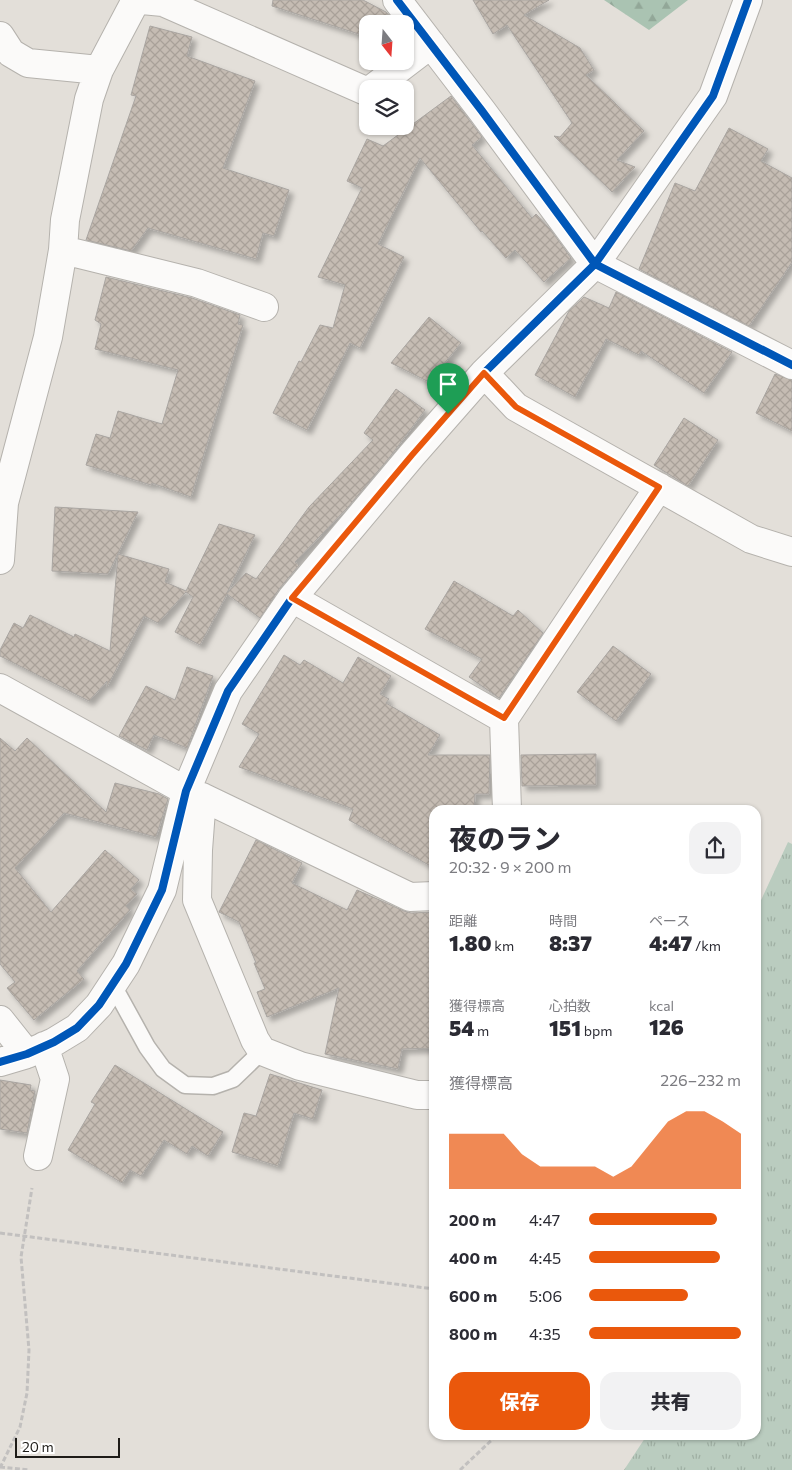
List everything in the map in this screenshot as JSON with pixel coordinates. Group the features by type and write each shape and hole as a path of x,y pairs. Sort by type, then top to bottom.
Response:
{"street":[{"path":"0,560 4,503 48,337 63,250 65,220 89,99 99,70 136,0"},
{"path":"142,0 163,2 359,88"},
{"path":"397,0 595,264 792,365"},
{"path":"0,1062 36,1050 78,1028 99,1005 126,964 162,890 228,691 292,598 412,455 484,373 595,264 713,96 748,0"},
{"path":"0,36 11,53 28,63 99,70"},
{"path":"384,80 431,44"},
{"path":"63,250 197,283 264,308"},
{"path":"484,373 516,407 751,540 792,552"},
{"path":"507,805 504,718 659,487"},
{"path":"292,598 504,718"},
{"path":"0,688 194,794 410,898 429,896"},
{"path":"194,794 198,850 198,900 255,1040 262,1051 300,1066 417,1095 429,1095"},
{"path":"0,1020 36,1050 55,1079 38,1156"}],"lane":[{"path":"110,988 119,996 146,1047 163,1069 185,1085 212,1086 233,1079 262,1051"}],"path":[{"path":"29,1470 0,1468 20,1427 27,1393 29,1350 21,1257 38,1156"},
{"path":"0,1233 429,1288"},
{"path":"460,1470 492,1440"}],"green space":[{"path":"604,0 688,0 649,30"},
{"path":"788,842 792,844 792,1470 624,1470 644,1440 761,1440 761,900"}],"building":[{"path":"273,0 363,0 388,15 359,15 359,34 272,6"},
{"path":"473,0 549,0 524,15 580,48 594,70 586,75 644,131 617,160 635,167 612,192 554,136 560,137 572,123 507,25 493,34"},
{"path":"150,26 192,37 187,56 255,81 223,168 289,190 274,236 263,233 256,259 148,228 131,251 86,240 136,96 131,95"},
{"path":"451,96 482,137 472,145 532,218 536,214 550,229 571,258 544,282 515,250 506,258 481,232 420,158 378,244 404,257 360,348 350,343 307,430 273,413 299,361 301,362 320,325 333,328 345,285 318,277 362,188 347,181 367,139 383,146 398,135 414,135 414,123"},
{"path":"729,128 768,149 761,161 792,178 792,262 749,326 639,269 675,183 695,191"},
{"path":"106,277 192,298 240,315 238,324 243,325 191,497 152,483 151,485 86,465 96,434 110,438 118,411 162,424 178,370 95,349 101,324 95,320"},
{"path":"616,292 732,352 704,393 641,351 639,355 606,339 575,397 535,375 569,311 584,297 609,308"},
{"path":"429,317 461,343 429,382 391,363"},
{"path":"775,374 792,380 792,431 756,413"},
{"path":"396,389 425,410 389,458 348,507 295,562 299,565 279,589 260,618 227,594 200,645 175,632 193,597 186,592 158,623 144,616 107,687 107,681 89,701 0,656 0,650 14,623 23,628 30,615 74,637 75,634 110,651 118,554 169,569 165,582 186,591 219,524 255,535 227,593 246,573 256,579 309,507 373,440 364,433"},
{"path":"684,418 718,440 688,486 654,465"},
{"path":"55,507 138,512 108,574 52,571"},
{"path":"454,581 513,616 518,610 543,633 499,698 469,677 482,659 425,629"},
{"path":"613,646 651,674 616,721 577,692"},
{"path":"284,655 300,665 304,660 343,683 358,657 391,676 380,694 389,699 386,703 440,735 428,755 490,755 489,794 475,794 474,805 429,805 429,865 349,820 353,809 239,767 259,734 242,724"},
{"path":"187,667 213,676 187,748 154,735 147,750 119,736 146,686 175,700"},
{"path":"0,738 15,751 27,738 106,812 115,783 159,794 168,799 156,837 64,813 15,868 51,912 105,850 139,880 131,889 137,894 126,906 130,910 77,971 84,979 34,1020 7,988 15,982 0,964"},
{"path":"596,754 596,785 522,786 521,755"},
{"path":"256,840 302,863 292,883 347,910 357,890 404,911 411,913 429,912 429,1048 402,1049 398,1069 325,1054 339,988 267,1017 257,992 265,989 239,922 219,912"},
{"path":"115,1065 223,1132 208,1156 192,1146 187,1154 164,1140 141,1176 130,1170 122,1183 68,1150 95,1104 91,1102"},
{"path":"270,1074 322,1090 313,1119 294,1113 278,1166 232,1152 244,1113 256,1116"},
{"path":"0,1080 31,1085 30,1090 35,1091 27,1133 0,1129"}],"cycle path":[{"path":"397,0 595,264 792,365"},
{"path":"0,1062 27,1054 54,1042 77,1028 99,1005 126,964 162,890 186,791 228,691 292,598 412,455 484,373 595,264 713,96 748,0"}],"route":[{"path":"484,373 516,407 659,487 504,718 292,598 448,414 484,373"}]}
